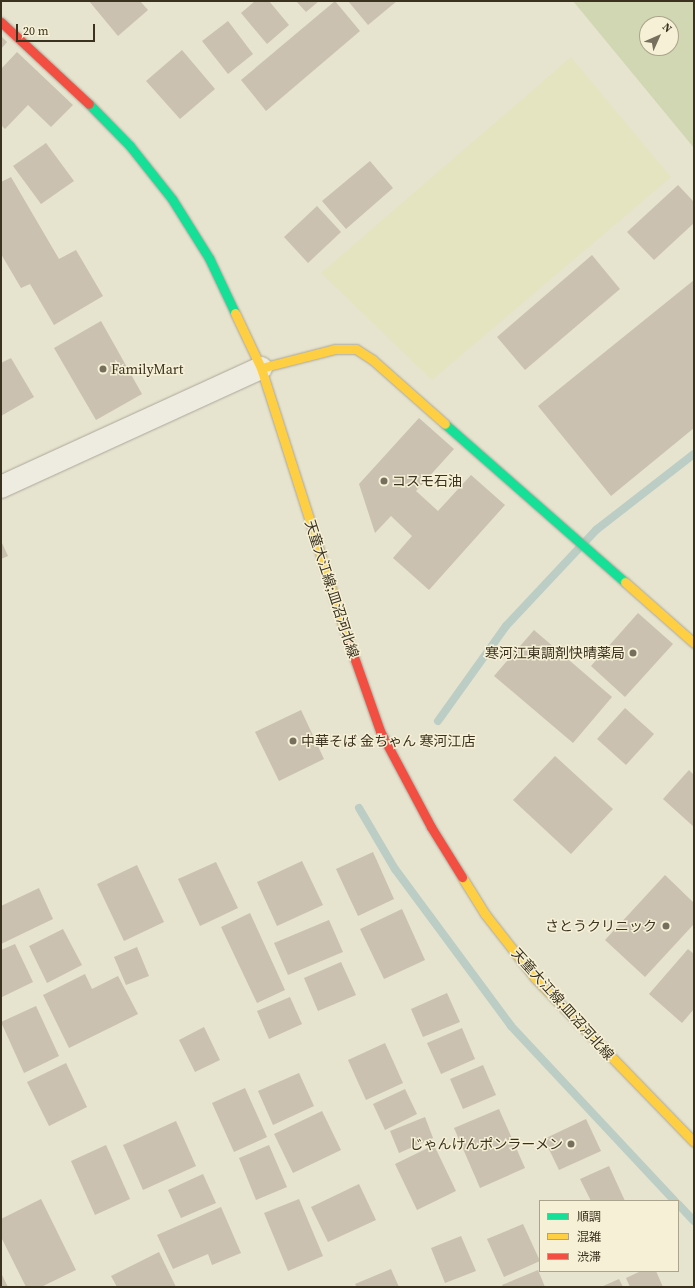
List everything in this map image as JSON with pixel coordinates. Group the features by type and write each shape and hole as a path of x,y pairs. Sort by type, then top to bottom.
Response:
{"main road":[{"name":"天童大江線;皿沼河北線","path":"1,22 86,100 130,146 172,200 209,258 261,368 361,682 380,731 431,827 485,914 535,978 694,1142"},
{"path":"261,368 335,349 356,350 374,360 694,643"}],"street":[{"path":"1,487 261,368"}],"green space":[{"path":"573,1 694,1 694,148"},
{"path":"571,57 671,177 432,380 321,273"}],"building":[{"path":"89,1 140,1 148,10 118,36"},
{"path":"255,1 269,1 289,25 267,44 241,13"},
{"path":"296,1 319,1 306,12"},
{"path":"335,1 360,31 266,111 241,80"},
{"path":"348,1 397,1 368,25"},
{"path":"228,21 253,54 228,74 202,41"},
{"path":"1,36 7,42 1,49"},
{"path":"182,50 215,89 180,119 146,81"},
{"path":"17,52 73,105 51,127 28,105 5,129 1,125 1,69"},
{"path":"46,143 74,181 41,204 13,166"},
{"path":"370,161 393,188 346,229 322,201"},
{"path":"11,177 59,259 76,250 103,296 54,325 30,284 21,288 1,254 1,182"},
{"path":"678,185 694,202 694,223 654,260 627,232"},
{"path":"317,206 341,232 308,263 284,237"},
{"path":"592,255 620,289 525,370 497,337"},
{"path":"694,280 694,428 611,496 538,406"},
{"path":"101,321 142,394 96,420 54,348"},
{"path":"11,358 34,397 1,416 1,363"},
{"path":"419,418 454,449 416,491 438,511 471,475 505,505 429,590 393,558 412,536 391,516 375,533 359,484"},
{"path":"1,541 8,556 1,559"},
{"path":"638,613 673,644 625,697 591,666"},
{"path":"534,630 612,697 573,743 494,676"},
{"path":"625,708 654,734 626,765 597,739"},
{"path":"301,710 324,759 279,781 255,732"},
{"path":"555,756 613,809 571,854 513,800"},
{"path":"689,770 694,775 694,827 663,799"},
{"path":"373,852 394,899 358,916 336,869"},
{"path":"302,861 323,905 277,926 257,882"},
{"path":"216,862 238,908 200,926 178,879"},
{"path":"137,865 164,922 124,941 97,884"},
{"path":"665,875 694,903 694,924 645,977 605,940"},
{"path":"39,888 53,919 1,944 1,906"},
{"path":"402,909 425,960 384,979 360,929"},
{"path":"250,913 285,990 257,1003 221,927"},
{"path":"329,920 343,952 288,975 274,943"},
{"path":"63,929 82,965 47,983 29,946"},
{"path":"15,944 33,982 2,997 1,950"},
{"path":"137,947 149,976 126,985 114,957"},
{"path":"688,949 694,954 694,1009 682,1023 649,994"},
{"path":"341,962 356,995 318,1011 304,978"},
{"path":"85,974 92,989 118,976 138,1014 69,1048 43,995"},
{"path":"447,993 460,1022 423,1037 411,1009"},
{"path":"290,997 302,1024 269,1039 257,1011"},
{"path":"36,1006 59,1056 24,1073 1,1022"},
{"path":"204,1027 220,1060 195,1072 179,1040"},
{"path":"462,1028 475,1059 441,1074 427,1043"},
{"path":"385,1043 403,1083 366,1100 348,1060"},
{"path":"66,1063 87,1107 49,1126 27,1082"},
{"path":"483,1065 496,1095 463,1109 450,1079"},
{"path":"299,1073 314,1106 273,1125 258,1091"},
{"path":"245,1088 267,1137 234,1152 212,1103"},
{"path":"405,1089 417,1114 385,1130 373,1104"},
{"path":"499,1109 525,1168 480,1188 454,1128"},
{"path":"322,1111 341,1150 293,1173 274,1134"},
{"path":"425,1117 433,1138 399,1153 390,1131"},
{"path":"586,1119 601,1151 559,1170 544,1139"},
{"path":"176,1121 196,1166 143,1190 123,1145"},
{"path":"106,1145 130,1199 95,1215 71,1161"},
{"path":"269,1145 287,1187 256,1200 239,1158"},
{"path":"434,1145 456,1191 417,1210 395,1164"},
{"path":"609,1166 625,1200 590,1200 580,1179"},
{"path":"203,1174 216,1203 181,1218 168,1190"},
{"path":"359,1184 376,1220 328,1242 311,1207"},
{"path":"41,1199 76,1270 41,1287 26,1287 1,1237 1,1219"},
{"path":"299,1199 323,1256 288,1271 264,1213"},
{"path":"221,1207 241,1253 212,1265 208,1254 173,1269 157,1235"},
{"path":"523,1224 539,1261 504,1277 487,1239"},
{"path":"461,1236 476,1271 445,1283 431,1248"},
{"path":"159,1252 176,1287 117,1287 111,1276"},
{"path":"391,1269 399,1287 357,1287 355,1284"},
{"path":"538,1270 545,1287 503,1287 502,1285"},
{"path":"639,1272 656,1272 663,1287 630,1287 626,1278"},
{"path":"1,1273 8,1287 1,1287"},
{"path":"619,1279 623,1287 601,1287"}],"waterway":[{"path":"438,721 506,626 596,530 694,454"},
{"path":"359,808 395,869 511,1026 674,1200"},
{"path":"679,1205 694,1221"}],"traffic: fast":[{"path":"89,104 130,146 172,199 209,258 235,313"},
{"path":"445,424 625,582"}],"traffic: slow":[{"path":"235,313 261,368 348,640"},
{"path":"261,368 335,349 356,349 373,360 445,424"},
{"path":"625,582 694,643"},
{"path":"462,877 485,914 535,978 694,1142"}],"traffic: jam":[{"path":"1,22 89,104"},
{"path":"348,640 380,731 431,827 462,877"}],"place":[{"name":"FamilyMart","path":"103,369"},
{"name":"コスモ石油","path":"384,481"},
{"name":"寒河江東調剤快晴薬局","path":"633,653"},
{"name":"中華そば 金ちゃん 寒河江店","path":"293,741"},
{"name":"さとうクリニック","path":"666,926"},
{"name":"じゃんけんポンラーメン","path":"571,1144"}]}
